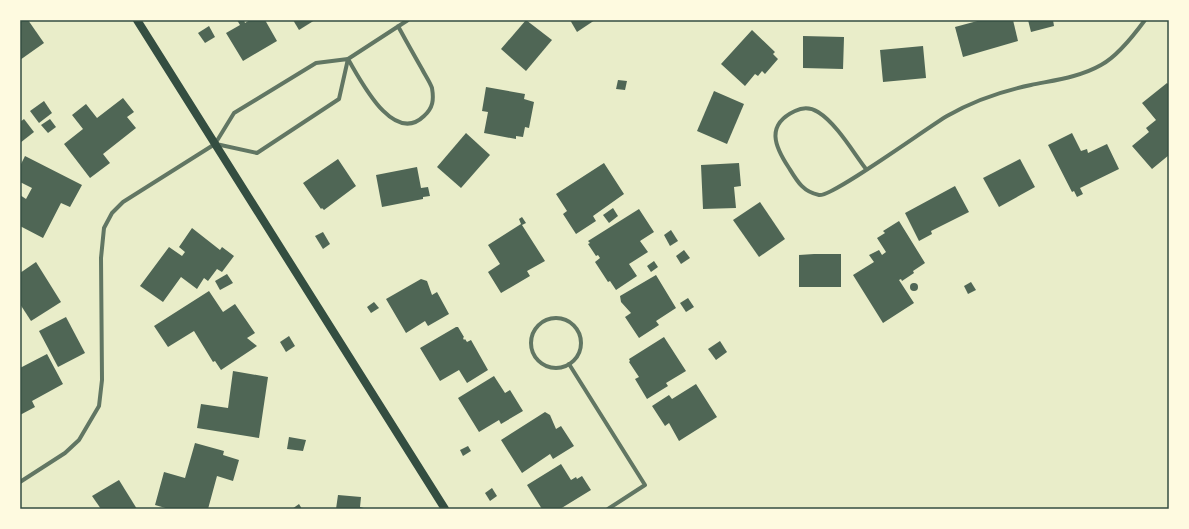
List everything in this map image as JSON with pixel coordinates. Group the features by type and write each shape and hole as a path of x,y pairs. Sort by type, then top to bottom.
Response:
{"main road":[{"path":"137,20 445,509"}],"street":[{"path":"20,482 64,453 79,440 99,406 102,380 101,258 104,228 112,212 123,202 215,144 234,113 316,63 348,59 408,20"},
{"path":"866,169 831,124 819,113 810,108 799,109 787,115 779,123 775,136 778,151 802,188 813,194 822,196 866,169 947,116 982,99 1029,85 1072,76 1102,65 1129,41 1145,20"},
{"path":"348,59 375,102 387,115 408,124 416,122 432,107 433,99 431,87 398,26"},
{"path":"215,144 257,153 339,100 348,59"},
{"path":"560,318 575,326 580,334 580,351 576,358 569,364 554,368 547,366 535,356 531,341 537,327 543,322 560,318"},
{"path":"569,364 645,485 608,509"}],"building":[{"path":"20,20 28,20 44,43 20,60"},
{"path":"237,20 244,20 245,23 250,20 265,20 277,41 243,61 226,33 240,25"},
{"path":"293,20 315,20 299,30"},
{"path":"526,20 552,40 526,71 501,49"},
{"path":"570,20 595,20 577,32"},
{"path":"981,20 1013,20 1018,41 963,57 955,27"},
{"path":"1028,20 1053,20 1054,26 1031,32"},
{"path":"209,26 215,37 205,43 198,33"},
{"path":"752,30 775,52 773,54 778,59 765,74 762,71 758,76 755,74 745,86 721,64"},
{"path":"803,36 844,37 843,69 803,68"},
{"path":"923,46 926,78 883,82 880,50"},
{"path":"618,80 627,81 625,90 616,89"},
{"path":"1167,83 1169,85 1169,155 1152,169 1132,146 1149,132 1146,128 1156,120 1142,103"},
{"path":"486,87 525,94 524,99 534,102 529,128 525,127 523,137 516,136 516,139 484,133 488,112 482,111"},
{"path":"714,91 744,104 727,144 697,131"},
{"path":"123,98 134,112 127,117 136,128 103,154 110,163 90,178 64,144 83,129 72,115 86,104 97,118"},
{"path":"44,101 52,113 39,123 30,111"},
{"path":"24,119 34,132 20,143 20,122"},
{"path":"50,119 56,127 48,133 41,125"},
{"path":"466,133 490,155 461,188 437,167"},
{"path":"1072,133 1081,151 1087,149 1088,153 1107,144 1119,169 1080,188 1083,194 1077,197 1074,191 1072,192 1048,145"},
{"path":"25,156 82,185 70,207 61,203 43,238 20,226 20,195 26,199 32,188 20,182 20,166"},
{"path":"338,159 356,186 324,210 322,208 321,209 303,183"},
{"path":"1020,159 1035,187 999,207 983,178"},
{"path":"604,163 624,194 593,216 596,221 576,234 563,214 567,211 556,194"},
{"path":"739,163 741,186 734,187 736,208 703,209 701,165"},
{"path":"417,167 421,188 428,187 430,196 423,197 423,199 382,207 376,175"},
{"path":"955,186 969,212 931,231 932,234 919,241 905,213"},
{"path":"760,202 785,239 759,257 733,220"},
{"path":"613,208 618,216 609,223 603,215"},
{"path":"639,209 654,232 640,241 648,252 629,264 637,276 616,290 610,281 608,282 595,262 600,258 598,255 596,256 588,244 590,243 588,241"},
{"path":"522,217 526,223 522,225 545,261 527,271 530,276 501,293 488,272 500,264 488,245 521,224 519,219"},
{"path":"899,221 925,263 902,281 901,279 899,280 914,303 883,323 853,275 874,262 869,255 879,250 882,255 886,252 877,238 885,233 883,231"},
{"path":"192,228 220,250 222,247 234,256 222,272 217,269 208,281 204,278 197,289 181,277 163,302 140,286 169,247 182,256 185,252 179,247"},
{"path":"671,230 678,241 670,246 664,235"},
{"path":"323,232 330,244 323,249 315,236"},
{"path":"684,250 690,258 681,264 676,256"},
{"path":"841,254 841,287 799,287 799,255"},
{"path":"654,261 658,267 651,272 647,266"},
{"path":"36,262 61,302 31,321 20,304 20,273"},
{"path":"227,274 233,283 220,290 215,281"},
{"path":"656,275 676,308 656,321 659,325 639,338 625,317 631,313 621,302 620,296"},
{"path":"421,279 427,281 432,295 437,292 449,314 428,326 425,321 406,333 386,299"},
{"path":"971,282 976,290 968,294 964,286"},
{"path":"912,283 916,283 918,287 916,291 912,291 910,289 910,285"},
{"path":"209,291 223,312 235,304 255,333 247,338 257,346 221,370 215,361 213,362 194,331 168,347 154,326"},
{"path":"688,298 694,307 686,312 680,303"},
{"path":"374,302 379,308 371,313 367,307"},
{"path":"66,317 85,353 58,367 39,331"},
{"path":"458,327 464,337 464,340 465,339 467,342 471,340 488,370 467,383 459,370 440,381 420,348"},
{"path":"289,336 295,346 286,352 280,342"},
{"path":"664,337 686,371 666,383 668,386 647,399 635,379 639,377 629,362 629,359"},
{"path":"720,341 727,352 716,360 708,349"},
{"path":"47,354 63,384 32,401 35,407 20,415 20,368"},
{"path":"233,371 268,377 259,438 197,428 201,404 228,408"},
{"path":"494,376 505,393 510,390 523,411 501,424 499,420 479,432 458,398"},
{"path":"696,384 717,417 679,441 669,423 665,426 652,406 669,395 672,399"},
{"path":"545,412 550,415 556,429 561,426 574,446 553,459 550,454 522,473 501,440"},
{"path":"289,437 306,440 303,451 287,449"},
{"path":"195,443 224,451 223,455 239,460 233,481 217,476 208,509 169,509 155,505 164,472 185,478"},
{"path":"468,446 471,451 463,456 460,450"},
{"path":"561,464 571,480 582,476 591,490 560,509 542,509 527,485"},
{"path":"119,480 137,509 101,509 92,496"},
{"path":"492,488 497,496 490,501 485,493"},
{"path":"338,495 361,497 360,507 367,509 336,509"},
{"path":"299,504 302,509 292,509"}]}
